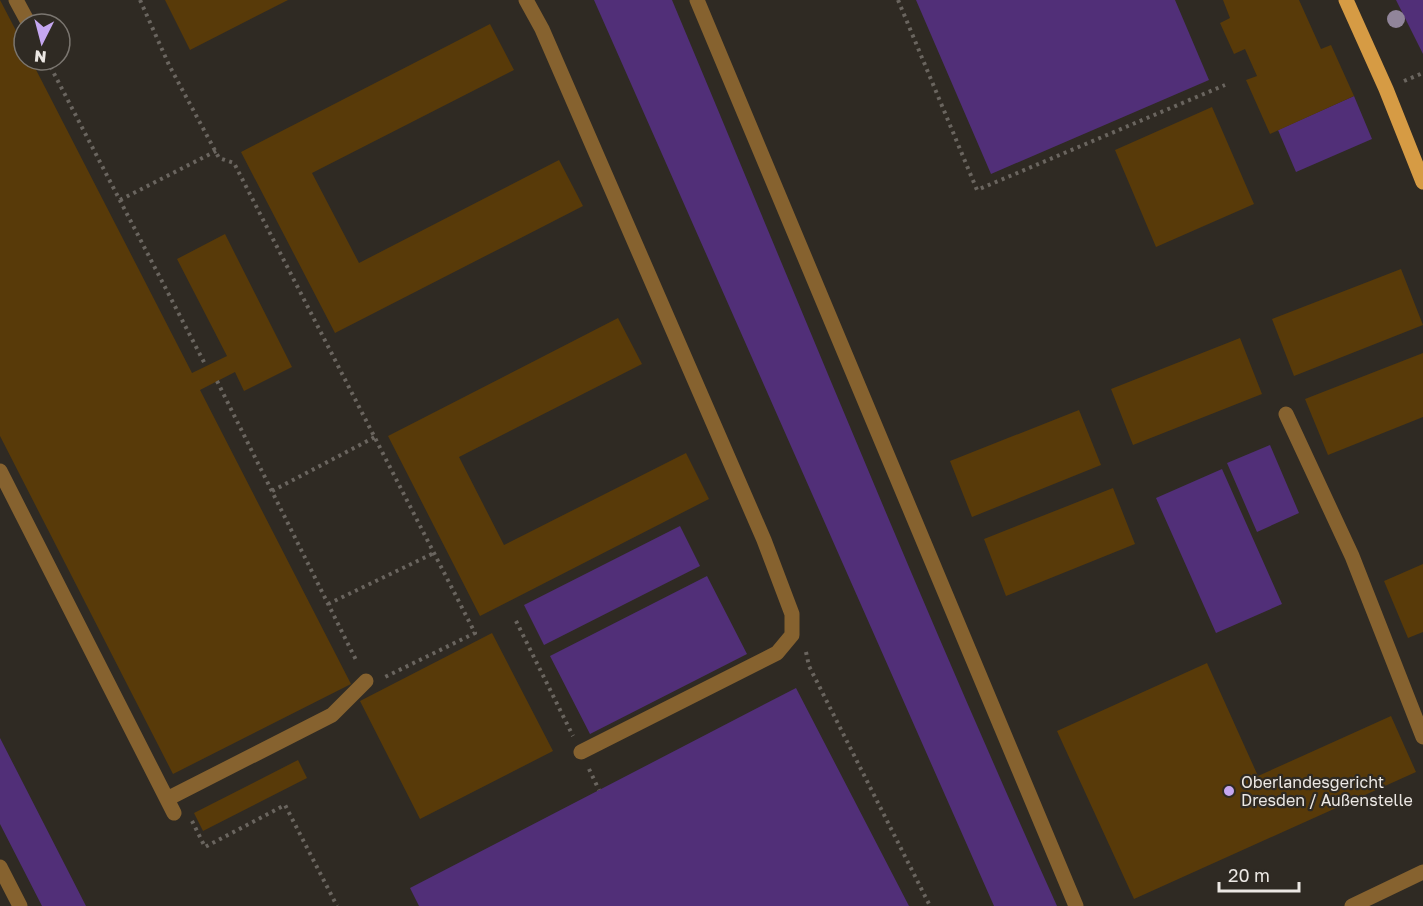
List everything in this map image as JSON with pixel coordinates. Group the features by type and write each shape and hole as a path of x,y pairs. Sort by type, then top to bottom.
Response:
{"main road":[{"path":"1346,0 1386,89 1423,182"}],"street":[{"path":"526,0 542,29 764,540 792,614 792,635 777,652 581,752"},
{"path":"697,0 1076,906"},
{"path":"1286,414 1352,556 1423,737"},
{"path":"0,471 173,802 332,715 366,681"},
{"path":"0,867 21,906"},
{"path":"1352,906 1423,872"}],"path":[{"path":"140,0 169,65 219,158 234,163 475,633 368,685 217,381"},
{"path":"898,0 977,190 1225,85"},
{"path":"53,72 206,366"},
{"path":"120,200 216,151"},
{"path":"272,491 375,437"},
{"path":"328,604 434,553"},
{"path":"516,621 599,790"},
{"path":"792,635 805,650 809,666 930,906"},
{"path":"173,802 205,847 285,805 337,906"}],"shaded area":[{"path":"594,0 672,0 909,568 1057,906 994,906"},
{"path":"916,0 1175,0 1209,80 991,174"},
{"path":"1396,0 1423,0 1423,54"},
{"path":"1354,96 1372,139 1296,172 1278,130"},
{"path":"1270,445 1299,513 1257,532 1227,463"},
{"path":"1222,469 1282,604 1216,633 1156,498"},
{"path":"680,526 700,566 544,645 524,605"},
{"path":"707,576 747,654 590,734 550,656"},
{"path":"796,688 909,906 419,906 410,888"},
{"path":"0,738 86,906 42,906 0,824"}],"building":[{"path":"0,0 12,23 12,72 37,72 192,373 227,356 177,259 225,234 292,367 244,391 235,372 200,390 351,684 173,774 0,436"},
{"path":"165,0 288,0 190,50"},
{"path":"1223,0 1299,0 1321,49 1331,45 1354,96 1270,134 1246,80 1257,76 1245,49 1234,54 1220,23 1230,18"},
{"path":"490,24 514,70 312,173 359,263 559,160 583,206 335,333 241,152"},
{"path":"1212,107 1254,204 1156,247 1115,150"},
{"path":"1401,269 1423,325 1294,376 1272,319"},
{"path":"618,318 642,364 459,457 504,545 686,453 709,499 480,616 388,436"},
{"path":"1240,338 1262,394 1133,445 1111,389"},
{"path":"1423,353 1423,417 1328,455 1305,399"},
{"path":"1079,410 1101,465 972,517 950,461"},
{"path":"1113,488 1135,544 1006,596 984,539"},
{"path":"1423,564 1423,632 1408,638 1384,581"},
{"path":"492,633 553,751 420,819 360,701"},
{"name":"Oberlandesgericht Dresden / Außenstelle","path":"1207,663 1258,776 1391,716 1416,772 1134,899 1057,731"},
{"path":"298,760 307,778 203,831 194,813"}],"place":[{"name":"Oberlandesgericht Dresden / Außenstelle","path":"1229,791"}]}
